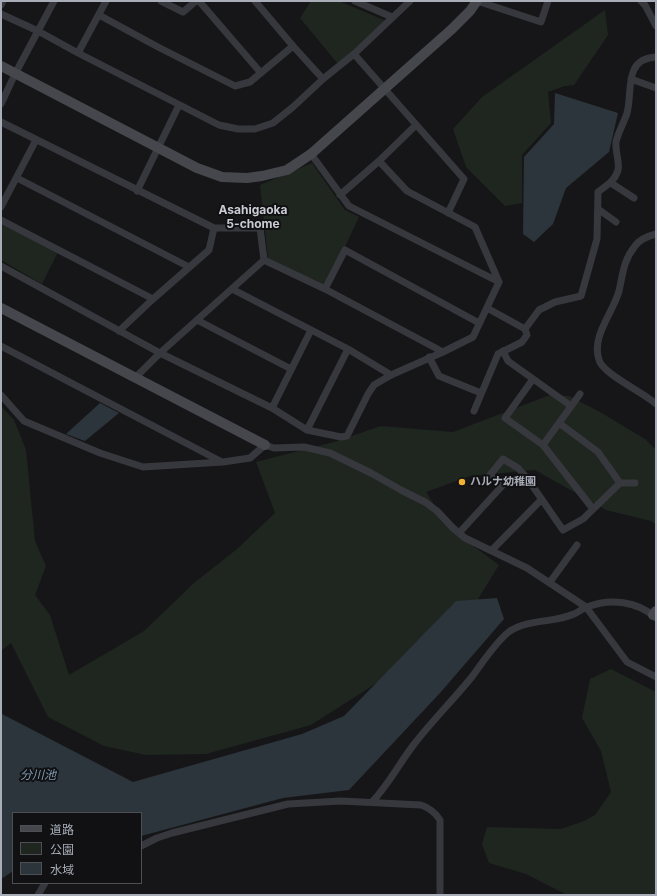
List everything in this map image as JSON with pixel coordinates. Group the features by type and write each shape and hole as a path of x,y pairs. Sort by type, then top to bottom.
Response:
{"street":[{"path":"1,5 3,1"},
{"path":"1,104 15,74 54,1"},
{"path":"78,53 106,1"},
{"path":"161,1 183,12 198,1 261,73"},
{"path":"255,1 323,79"},
{"path":"355,1 392,18"},
{"path":"1,14 38,31 219,125 238,129 255,129 273,123 354,54 410,1"},
{"path":"1,66 197,168 222,176 247,178 287,170 311,154 452,29 470,11 477,1 541,22 548,1"},
{"path":"641,1 645,5 656,26"},
{"path":"99,15 235,86 250,82 293,46"},
{"path":"354,54 464,179 448,213"},
{"path":"525,329 539,310 555,302 581,296 597,239 598,192 611,183 619,168 616,152 616,141 628,112 631,79 635,66 642,60 656,58"},
{"path":"631,79 656,88"},
{"path":"137,191 159,149 179,105"},
{"path":"1,122 214,228 260,228 264,260"},
{"path":"340,195 379,161 416,125"},
{"path":"1,207 36,140"},
{"path":"311,154 349,206 500,282"},
{"path":"379,161 407,191 475,227 500,282"},
{"path":"17,178 188,267"},
{"path":"611,183 634,198"},
{"path":"598,209 616,222"},
{"path":"1,220 153,299"},
{"path":"119,331 188,267 209,250 214,228"},
{"path":"656,234 641,240 634,246 623,266 618,292 603,326 597,346 599,361 612,375 649,397 656,404"},
{"path":"325,289 345,250 480,323"},
{"path":"135,378 160,353 264,260"},
{"path":"264,260 325,289 443,352"},
{"path":"1,266 160,353 272,408 307,430 341,437 347,436 374,385 391,375 473,337 500,282"},
{"path":"232,289 348,349 391,375"},
{"path":"474,411 498,354 522,342 527,335 525,329 487,308"},
{"path":"2,312 265,445 274,448 317,449 343,458 432,506 459,533 527,568 586,607 627,662 656,677"},
{"path":"197,320 290,369"},
{"path":"272,408 290,369 311,330"},
{"path":"1,346 223,462"},
{"path":"307,430 348,349"},
{"path":"503,352 508,361 571,406"},
{"path":"429,357 439,376 481,393"},
{"path":"533,379 505,418 543,445 593,509"},
{"path":"543,445 580,394"},
{"path":"1,395 24,421 100,453 143,467 223,462 250,458 265,445"},
{"path":"559,423 598,452 620,483"},
{"path":"459,533 502,486 490,475 503,459 518,468 527,478 563,530 583,519 620,483 635,483"},
{"path":"492,550 542,500"},
{"path":"550,582 577,544"},
{"path":"372,802 415,743 462,689 502,638 510,631 520,627 563,618 575,614 586,607 603,603 624,603 644,609 655,615"},
{"path":"142,846 172,833 288,804 341,801 421,805 435,813 440,820 440,893"},
{"path":"38,895 44,884"}],"green space":[{"path":"311,1 339,1 386,21 338,64 300,18"},
{"path":"605,10 608,35 574,85 565,86 548,92 551,123 522,155 522,203 505,206 466,167 453,129 482,97"},
{"path":"312,163 345,210 359,217 326,287 268,258 260,185"},
{"path":"1,224 58,252 42,284 1,260"},
{"path":"550,395 569,396 600,412 645,439 656,450 656,525 651,521 606,510 535,470 470,476 426,492 450,529 499,565 475,604 424,649 369,688 311,725 206,754 146,755 104,746 48,717 11,643 1,651 1,406 14,420 26,450 35,541 46,566 35,595 50,615 69,675 144,631 194,583 237,549 275,513 256,462 334,442 381,426 453,432"},
{"path":"611,669 656,692 656,895 567,895 526,874 489,863 482,844 487,827 561,829 584,821 595,815 611,792 601,751 582,718 590,679"}],"water":[{"path":"555,93 618,113 609,152 566,188 553,224 534,242 523,234 524,157 554,124"},
{"path":"100,403 119,413 85,441 66,434"},
{"name":"分川池","path":"497,598 504,619 440,693 349,790 283,798 142,836 142,812 12,812 12,872 3,878 1,877 1,670 2,714 133,782 302,734 344,716 456,601"}],"place":[{"name":"ハルナ幼稚園","path":"462,482"}],"district":[{"name":"Asahigaoka 5-chome","path":"253,217"}]}
